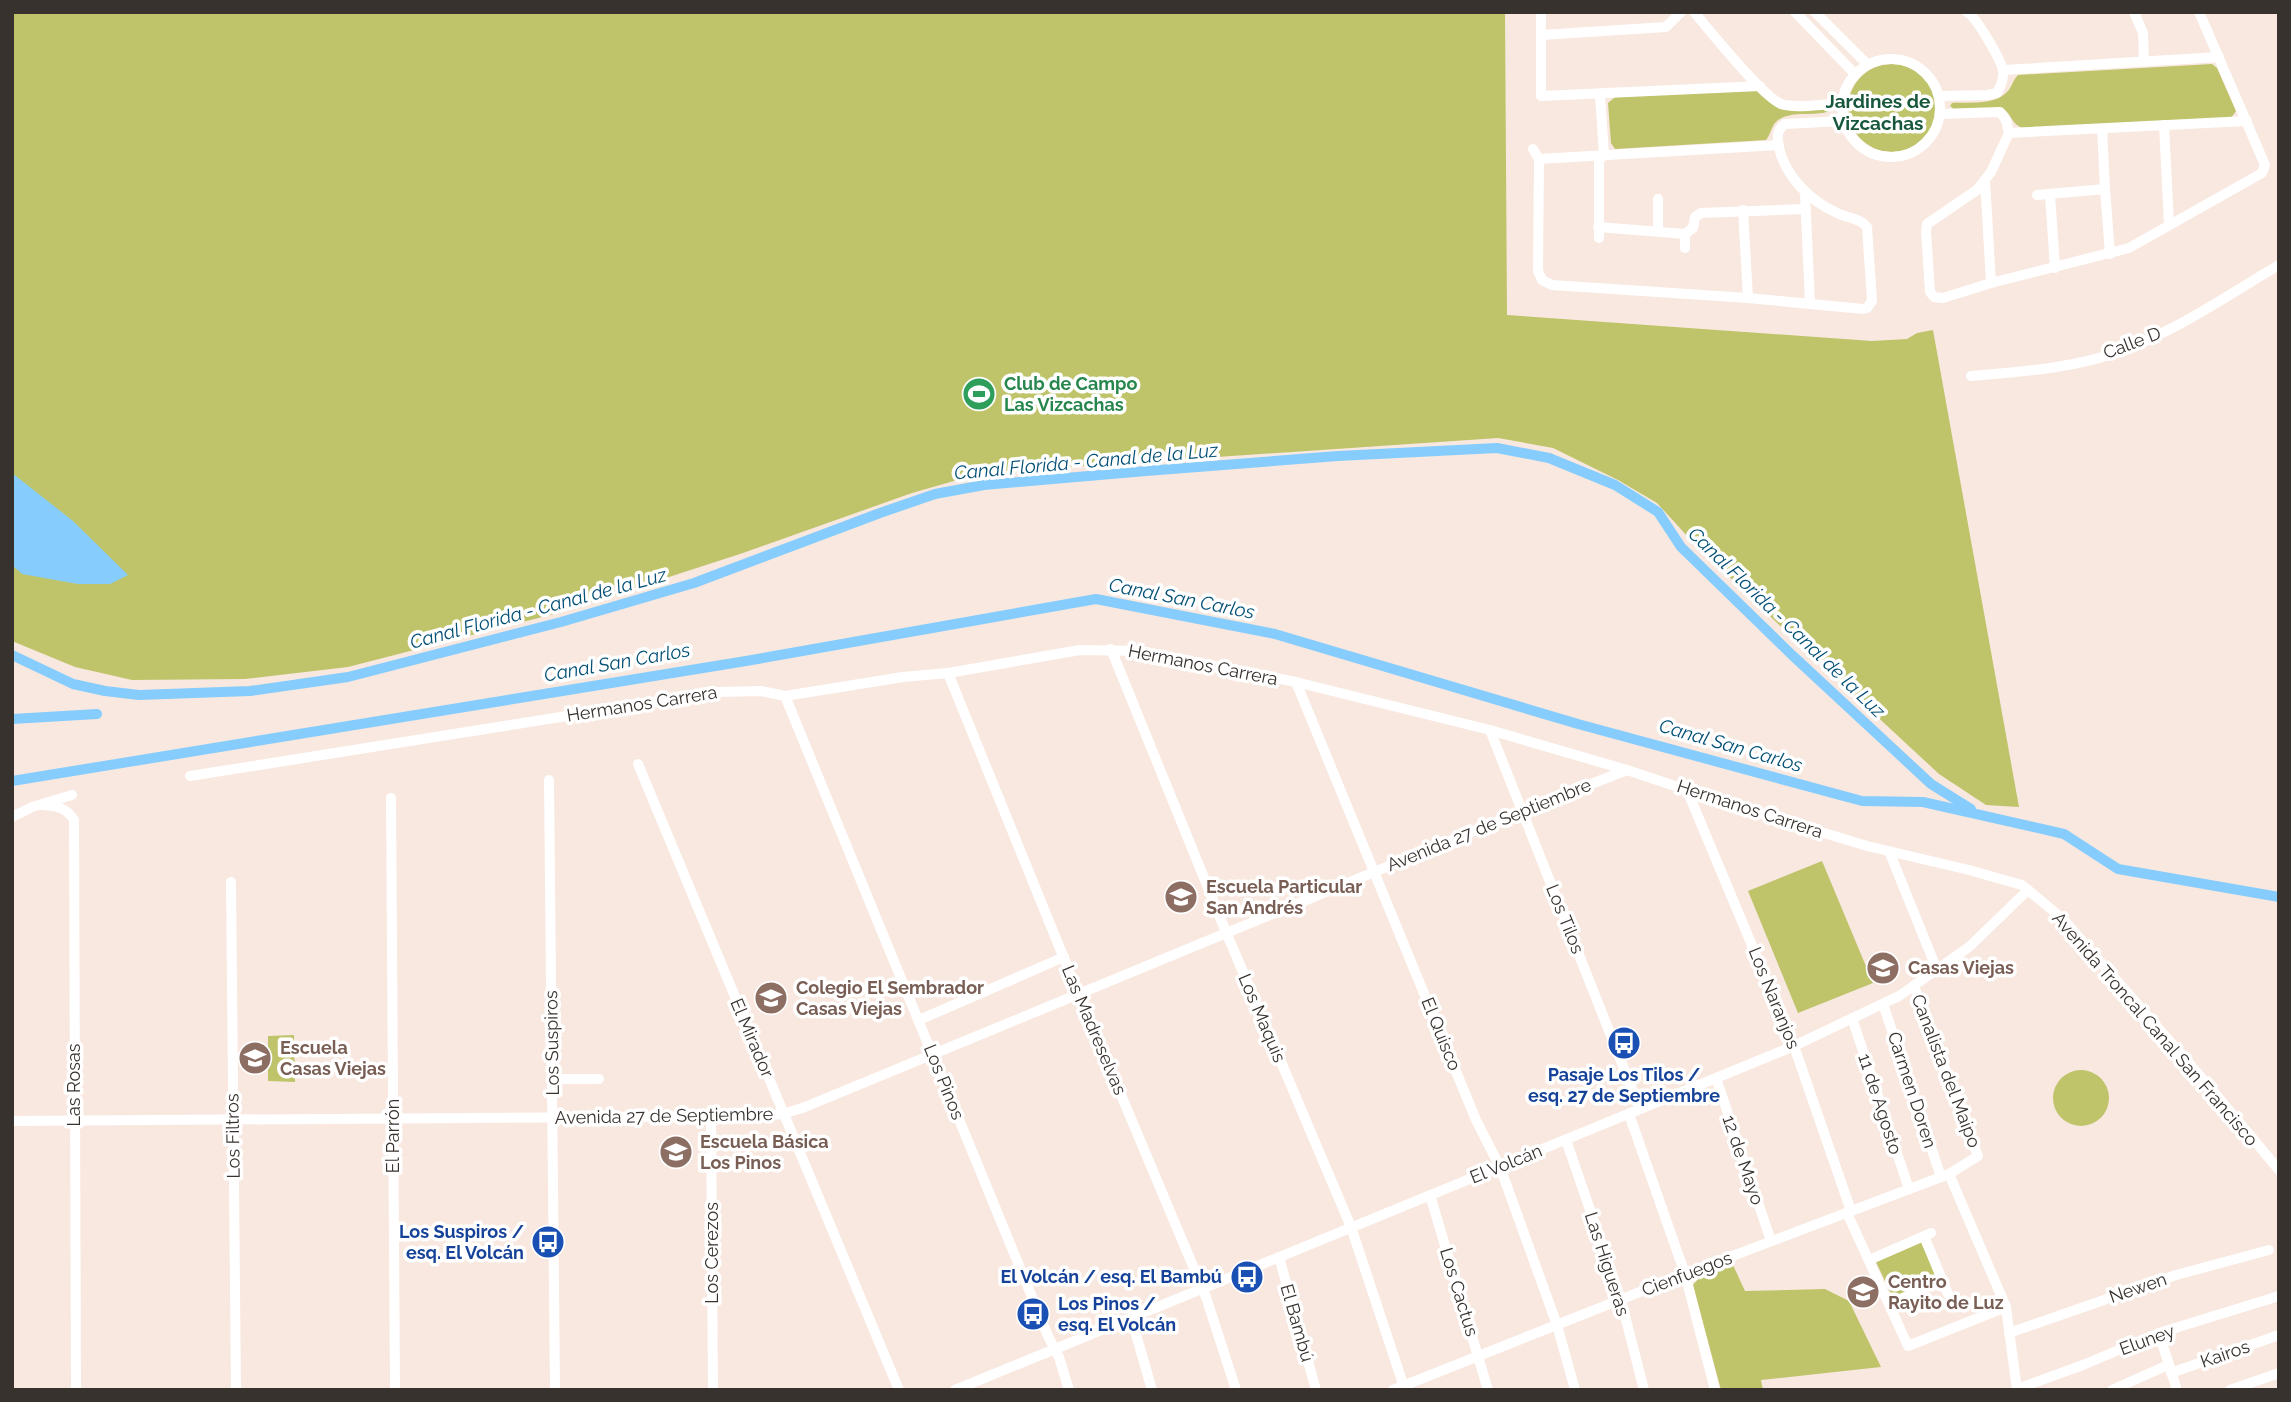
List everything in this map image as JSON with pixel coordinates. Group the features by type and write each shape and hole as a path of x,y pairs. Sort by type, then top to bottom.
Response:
{"street":[{"path":"1541,12 1541,96 1760,86"},
{"path":"1541,35 1666,27 1681,12"},
{"path":"1693,12 1760,86 1779,103 1842,103"},
{"path":"1794,12 1855,74"},
{"path":"1815,12 1867,64"},
{"path":"2134,12 2143,33 2144,61"},
{"path":"1940,114 2000,112 2006,120 2009,133 1977,190 1930,220 1926,232 1930,292 1934,297 1943,298 2129,248 2262,173 2265,165 2199,12"},
{"path":"1939,96 1988,95 1997,93 2001,85 2003,70 1971,13"},
{"path":"2003,70 2219,57"},
{"path":"1896,59 1911,63 1924,71 1933,82 1939,96 1940,114 1935,131 1924,144 1910,153 1892,157 1875,155 1860,146 1843,121 1842,103 1846,86 1867,64 1896,59"},
{"path":"1600,95 1604,155 1599,160 1598,232 1685,233 1693,228 1695,217 1701,212 1805,209"},
{"path":"1779,145 1604,155 1536,154 1538,271 1542,281 1552,285 1748,298 1863,309 1870,306 1872,301 1866,225 1827,208 1805,193 1781,156 1779,145 1778,134 1786,124 1843,121"},
{"path":"2009,133 2247,121"},
{"path":"2164,125 2169,225"},
{"path":"2102,129 2110,254"},
{"path":"1985,180 1991,283"},
{"path":"2037,195 2105,189"},
{"path":"1805,193 1810,303"},
{"path":"2050,194 2055,268"},
{"path":"1658,198 1658,231"},
{"path":"1743,210 1748,298"},
{"path":"1685,233 1685,248"},
{"name":"Calle D","path":"1971,376 2052,368 2121,351 2187,320 2279,265"},
{"name":"Hermanos Carrera","path":"190,776 718,692 761,691 785,696 903,677 948,673 1080,650 1111,649 1139,651 1296,682 1490,730 1627,770 1798,825 1969,870 2022,885 2028,890"},
{"name":"Los Maquis","path":"1111,649 1226,932 1351,1227 1400,1388"},
{"name":"Las Madreselvas","path":"948,673 1209,1305 1236,1390"},
{"name":"El Quisco","path":"1296,682 1476,1120 1500,1167 1557,1325 1575,1390"},
{"name":"Los Pinos","path":"785,696 1061,1362 1069,1390"},
{"name":"Los Tilos","path":"1490,730 1640,1109"},
{"name":"El Mirador","path":"638,764 899,1390"},
{"name":"Avenida 27 de Septiembre","path":"12,1121 711,1117 783,1114 806,1107 1226,932 1627,770"},
{"name":"Los Suspiros","path":"549,780 555,1390"},
{"name":"Los Naranjos","path":"1687,789 1794,1046 1849,1212 1908,1346 2006,1307"},
{"path":"12,817 72,795"},
{"name":"El Parrón","path":"391,798 395,1390"},
{"name":"Las Rosas","path":"40,805 62,808 69,812 74,820 76,1390"},
{"path":"1889,851 1937,970"},
{"name":"Los Filtros","path":"231,881 236,1390"},
{"name":"El Volcán","path":"955,1390 1794,1046 1914,986 1969,947 2028,890"},
{"name":"Avenida Troncal Canal San Francisco","path":"2028,890 2063,919 2279,1170"},
{"path":"919,1020 1064,957"},
{"name":"Canalista del Maipo","path":"1914,986 1979,1156"},
{"name":"Carmen Doren","path":"1883,1003 1945,1175 2006,1307 2017,1389"},
{"name":"11 de Agosto","path":"1852,1018 1909,1189"},
{"name":"12 de Mayo","path":"1716,1078 1772,1241"},
{"path":"553,1079 599,1079"},
{"path":"1629,1114 1685,1274 1715,1390"},
{"name":"Los Cerezos","path":"711,1117 713,1390"},
{"name":"Las Higueras","path":"1566,1140 1620,1300 1644,1390"},
{"name":"Cienfuegos","path":"1400,1388 1685,1274 1945,1175 1979,1156"},
{"name":"Los Cactus","path":"1430,1195 1488,1390"},
{"path":"1869,1259 1928,1235 1948,1294"},
{"name":"Newen","path":"2009,1333 2176,1275 2269,1250"},
{"name":"El Bambú","path":"1279,1257 1316,1390"},
{"path":"1889,1304 1943,1280"},
{"name":"Eluney","path":"2017,1389 2159,1333 2279,1296"},
{"path":"1131,1317 1152,1390"},
{"path":"2159,1333 2176,1390"},
{"name":"Kairos","path":"2112,1390 2169,1369 2279,1335"},
{"path":"2230,1390 2279,1373"},
{"path":"983,1378 986,1390"}],"green space":[{"name":"Club de Campo Las Vizcachas","path":"12,12 1505,12 1507,315 1872,341 1907,339 1917,333 1933,330 2019,807 1986,805 1939,774 1801,646 1689,538 1657,503 1553,448 1498,438 982,473 912,493 743,553 558,613 348,667 245,679 132,680 75,667 12,641"},
{"path":"1892,64 1909,67 1923,77 1933,91 1936,108 1933,125 1923,139 1909,149 1892,152 1875,149 1861,139 1851,125 1848,108 1851,91 1861,77 1875,67"},
{"path":"2212,64 2217,68 2236,111 2231,118 2022,128 2002,108 1954,109 1950,106 1952,103 1980,102 2001,97 2018,75"},
{"path":"1759,90 1774,103 1825,107 1832,110 1783,117 1775,123 1766,140 1615,149 1611,143 1608,103 1615,97"},
{"path":"1822,861 1873,983 1798,1013 1748,891"},
{"path":"294,1035 295,1082 268,1081 268,1036"},
{"path":"2081,1070 2092,1072 2101,1078 2107,1087 2107,1109 2101,1118 2092,1124 2081,1126 2070,1124 2061,1118 2055,1109 2053,1098 2055,1087 2061,1078 2070,1072"},
{"path":"1921,1242 1937,1278 1893,1298 1876,1262"},
{"path":"1733,1265 1745,1291 1825,1289 1849,1301 1881,1367 1761,1380 1763,1390 1721,1390 1693,1285 1698,1279"}],"water":[{"path":"12,473 73,521 128,575 110,584 78,584 22,574 12,565"}],"waterway":[{"name":"Canal Florida - Canal de la Luz","path":"12,655 73,684 105,691 139,695 250,691 348,677 561,622 694,583 935,494 984,485 1146,471 1338,456 1497,448 1549,458 1615,485 1658,512 1681,547 1792,655 1931,784 1971,809"},
{"name":"Canal San Carlos","path":"12,781 746,661 1096,599 1275,634 1578,724 1862,801 1923,802 2064,834 2118,869 2279,897"},
{"path":"12,719 97,714"}],"place":[{"name":"Club de Campo Las Vizcachas","path":"979,394"},
{"name":"Escuela Particular San Andrés","path":"1181,897"},
{"name":"Casas Viejas","path":"1883,968"},
{"name":"Colegio El Sembrador Casas Viejas","path":"771,998"},
{"name":"Pasaje Los Tilos / esq. 27 de Septiembre","path":"1624,1043"},
{"name":"Escuela Casas Viejas","path":"255,1058"},
{"name":"Escuela Básica Los Pinos","path":"676,1152"},
{"name":"Los Suspiros / esq. El Volcán","path":"548,1242"},
{"name":"El Volcán / esq. El Bambú","path":"1247,1277"},
{"name":"Centro Rayito de Luz","path":"1863,1292"},
{"name":"Los Pinos / esq. El Volcán","path":"1033,1314"}],"district":[{"name":"Jardines de Vizcachas","path":"1878,112"}]}
